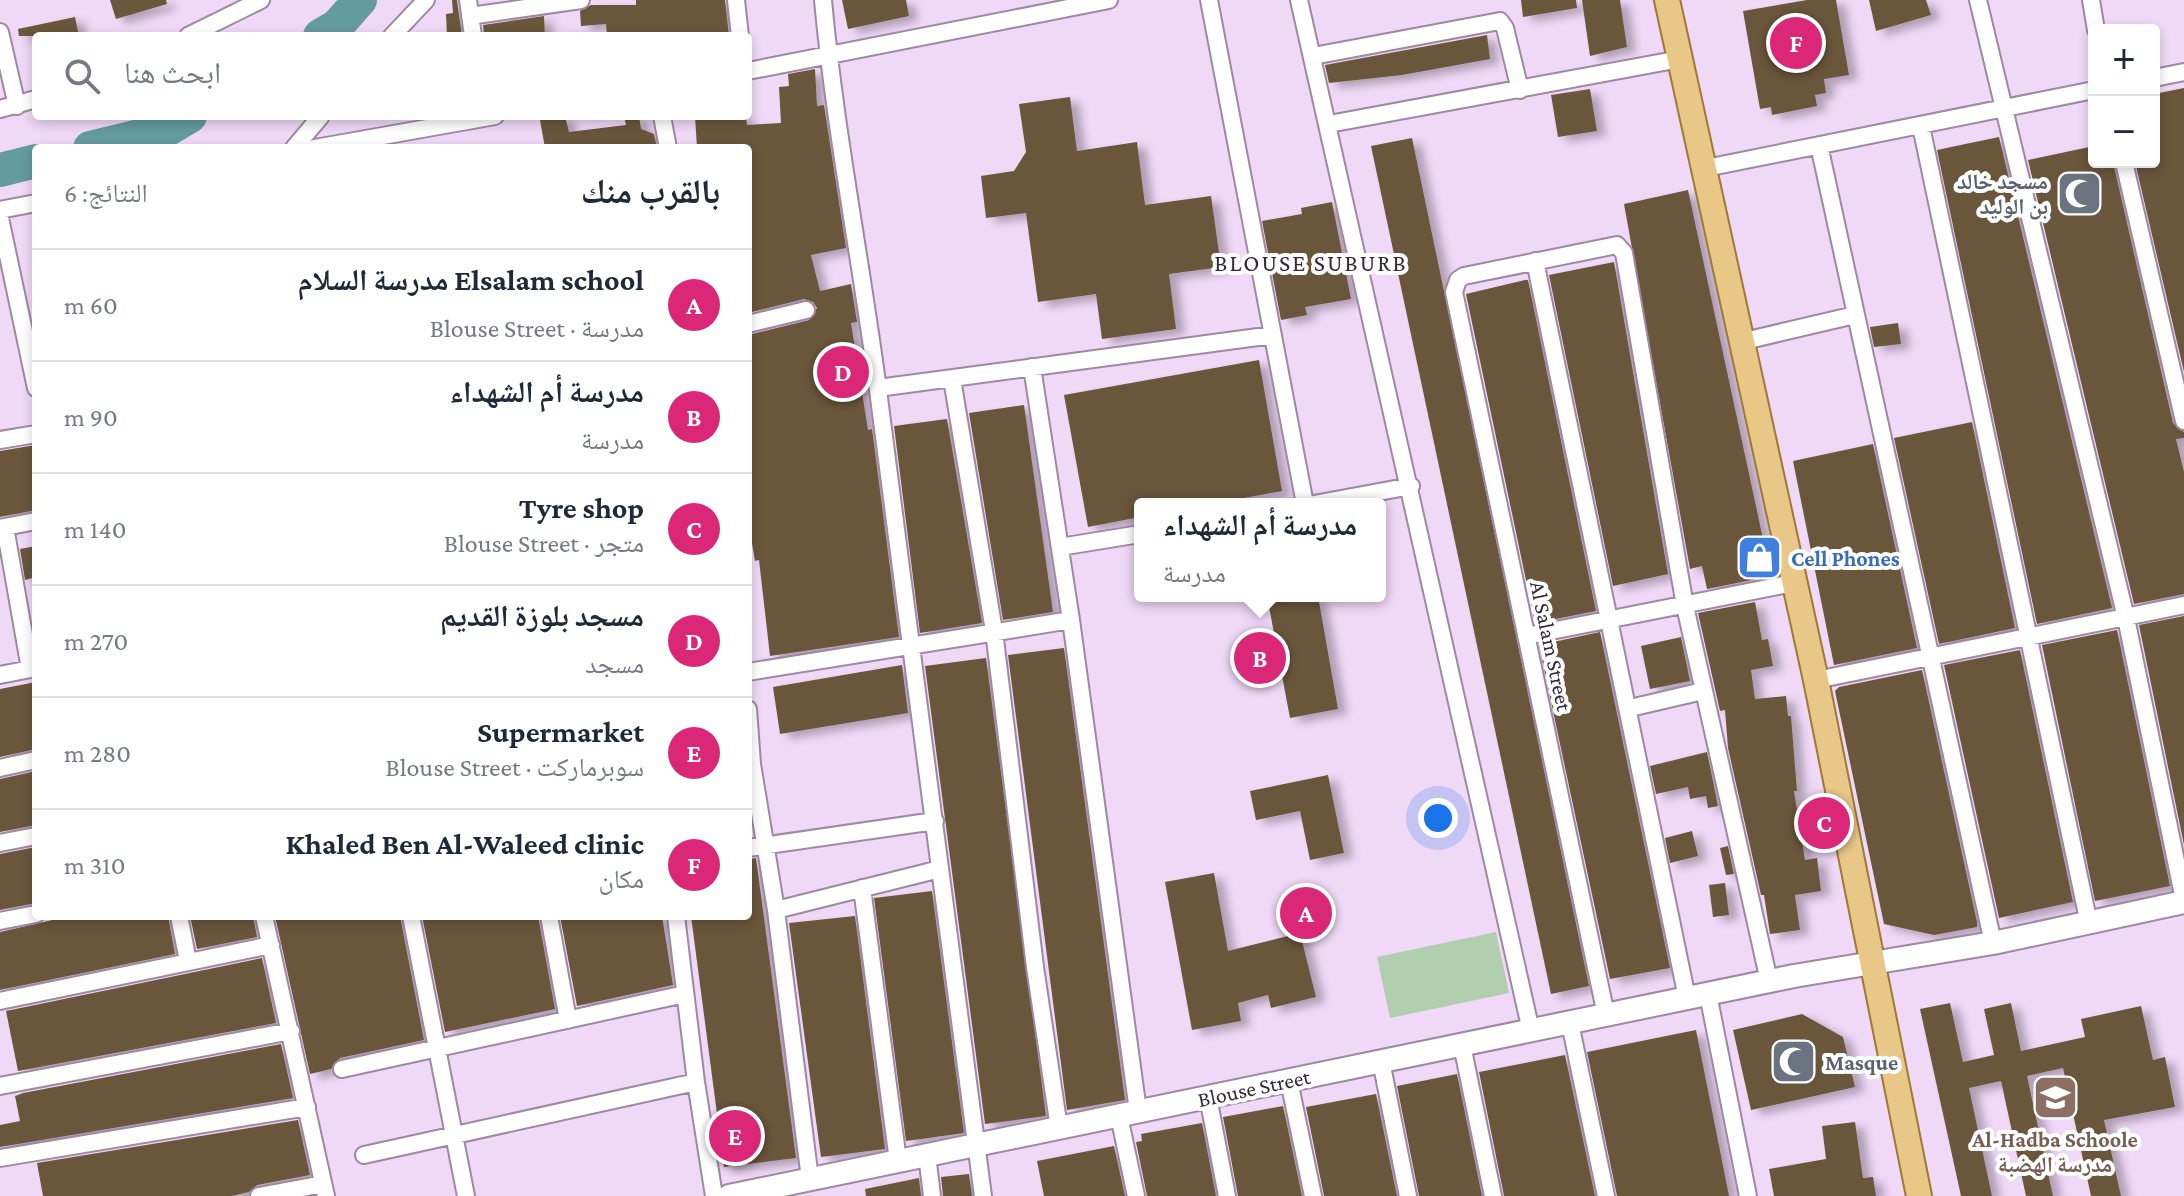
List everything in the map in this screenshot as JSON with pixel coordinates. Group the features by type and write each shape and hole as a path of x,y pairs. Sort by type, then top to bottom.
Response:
{"main road":[{"path":"1667,0 1701,169 1816,680 1919,1196"}],"street":[{"path":"196,32 261,0"},
{"path":"396,32 426,0"},
{"path":"736,0 740,32"},
{"path":"823,0 828,56 878,388 983,1196"},
{"path":"752,70 1109,0"},
{"path":"1209,0 1304,498"},
{"path":"1299,0 1411,486 1531,1031"},
{"path":"1978,0 2126,618 2184,901"},
{"path":"2091,0 2095,24"},
{"path":"472,32 469,8 569,1"},
{"path":"1313,56 1500,21 1505,28 1520,90"},
{"path":"0,32 8,108 32,100"},
{"path":"1329,124 1680,59"},
{"path":"2160,77 2184,72"},
{"path":"1701,169 2088,91"},
{"path":"297,144 318,120"},
{"path":"362,144 386,142 476,120"},
{"path":"663,120 667,144"},
{"path":"1921,126 2089,924"},
{"path":"1819,145 1993,943"},
{"path":"2125,168 2184,421"},
{"path":"0,210 32,204"},
{"path":"0,218 32,369"},
{"path":"1748,1196 1630,708 1535,261 1617,245 1624,253 1685,606 1774,980"},
{"name":"Al Salam Street","path":"1535,261 1464,276 1455,285 1606,1015"},
{"path":"752,323 806,310"},
{"path":"1740,342 1855,315"},
{"path":"878,388 1273,335"},
{"path":"1032,367 1071,620 1136,1196"},
{"path":"952,379 994,631 1035,967 1059,1128"},
{"path":"0,440 32,435"},
{"path":"1346,498 1411,486"},
{"path":"32,522 2,527 32,663"},
{"path":"1060,547 1134,535"},
{"path":"1526,636 1793,583"},
{"path":"1816,680 2184,605"},
{"path":"752,670 1071,620"},
{"path":"0,675 32,668"},
{"path":"1630,708 1703,691"},
{"path":"0,768 32,761"},
{"path":"752,788 755,847 776,910 810,1179"},
{"path":"755,847 935,821"},
{"path":"0,843 32,837"},
{"path":"776,910 940,869"},
{"path":"862,888 898,1161"},
{"name":"Blouse Street","path":"729,1196 1774,980 1993,943 2184,901"},
{"path":"0,921 32,915"},
{"path":"180,920 188,961"},
{"path":"259,1196 325,1190 265,920"},
{"path":"412,920 434,1049 466,1196"},
{"path":"550,920 568,1020"},
{"path":"676,920 696,1082 714,1196"},
{"path":"0,1001 271,945"},
{"path":"342,1069 685,994"},
{"path":"1570,1023 1606,1196"},
{"path":"0,1086 291,1031"},
{"path":"1462,1045 1493,1196"},
{"path":"1381,1061 1408,1196"},
{"path":"1289,1081 1313,1196"},
{"path":"364,1155 696,1082"},
{"path":"1208,1097 1227,1196"},
{"path":"0,1158 307,1107"},
{"path":"927,1155 932,1196"}],"green space":[{"path":"1496,932 1509,993 1390,1018 1377,957"}],"building":[{"path":"110,0 166,0 167,4 116,19"},
{"path":"452,0 457,0 461,32 447,32 446,14 453,13"},
{"path":"636,0 725,0 729,32 607,32 606,24 581,26 580,11 591,5 636,5"},
{"path":"842,0 906,0 909,16 848,29"},
{"path":"1521,0 1576,0 1577,8 1523,17"},
{"path":"1582,0 1620,0 1627,47 1590,56"},
{"path":"1807,0 1836,0 1849,75 1824,79 1826,93 1815,95 1817,106 1772,115 1771,107 1760,109 1743,11"},
{"path":"1869,0 1926,0 1931,15 1876,31"},
{"path":"544,16 545,32 484,32 483,25"},
{"path":"75,17 78,32 32,32 32,36 19,36 18,29"},
{"path":"1487,35 1490,59 1402,75 1329,83 1325,65"},
{"path":"815,69 817,106 824,105 846,248 811,255 820,291 851,284 857,322 851,323 868,430 872,429 899,637 770,656 759,560 755,561 752,543 752,334 809,320 817,308 813,302 804,299 752,312 752,144 697,144 695,120 746,120 747,125 781,123 779,87 789,86 788,74"},
{"path":"2184,88 2184,372 2136,168 2160,168 2160,93"},
{"path":"1590,89 1597,131 1558,137 1551,95"},
{"path":"1070,97 1077,151 1137,142 1145,205 1211,196 1221,267 1169,274 1176,329 1102,339 1096,294 1038,302 1026,213 986,218 981,176 1014,171 1026,152 1019,104"},
{"path":"540,120 566,120 569,132 626,125 625,120 640,120 641,129 654,134 656,144 544,144"},
{"path":"1999,137 2112,608 2037,624 1937,150"},
{"path":"1412,138 1589,986 1551,994 1371,146"},
{"path":"2088,147 2088,168 2114,168 2173,423 2184,432 2184,438 2176,439 2184,472 2184,594 2134,604 2028,160"},
{"path":"1688,190 1771,576 1707,589 1702,566 1690,569 1624,204"},
{"path":"1332,202 1351,299 1305,307 1307,315 1281,320 1262,221 1302,214 1301,208"},
{"path":"1614,262 1668,574 1613,586 1549,275"},
{"path":"1528,280 1596,611 1535,623 1466,294"},
{"path":"1898,323 1901,344 1874,347 1870,327"},
{"path":"1259,360 1282,491 1244,498 1134,498 1134,518 1088,527 1064,395"},
{"path":"1024,405 1053,612 1003,620 969,413"},
{"path":"947,419 982,623 920,633 894,426"},
{"path":"1972,422 2015,628 1939,644 1894,438"},
{"path":"1873,444 1917,648 1834,665 1793,461"},
{"path":"32,446 32,511 0,517 0,451"},
{"path":"32,547 32,578 25,580 20,549"},
{"path":"1268,602 1319,602 1338,709 1290,718"},
{"path":"1755,602 1762,640 1768,639 1773,666 1751,670 1755,699 1786,696 1788,716 1791,716 1797,791 1794,791 1805,860 1817,858 1821,891 1795,895 1800,930 1770,934 1764,895 1761,895 1728,748 1725,710 1720,711 1698,613"},
{"path":"2184,616 2184,845 2139,625"},
{"path":"2117,630 2170,886 2095,901 2042,645"},
{"path":"1600,632 1670,968 1610,979 1539,645"},
{"path":"1681,637 1690,681 1650,689 1641,646"},
{"path":"1064,648 1125,1100 1067,1110 1008,655"},
{"path":"2020,650 2073,902 1999,918 1944,665"},
{"path":"986,658 1046,1116 985,1124 925,666"},
{"path":"902,665 908,713 780,734 773,687"},
{"path":"1922,670 1977,922 1977,927 1934,935 1884,924 1835,691 1839,687"},
{"path":"32,683 32,750 0,757 0,689"},
{"path":"1707,752 1718,806 1708,808 1706,796 1690,799 1688,787 1656,794 1650,766"},
{"path":"32,772 32,826 0,832 0,779"},
{"path":"1328,775 1344,853 1310,860 1300,811 1256,820 1250,791"},
{"path":"1692,831 1698,856 1670,863 1665,838"},
{"path":"1728,846 1734,874 1726,875 1720,848"},
{"path":"32,848 32,904 0,910 0,854"},
{"path":"752,858 756,858 796,1158 724,1167 692,920 752,920"},
{"path":"1214,873 1228,951 1300,933 1316,997 1271,1008 1268,995 1238,1003 1241,1021 1192,1030 1165,882"},
{"path":"1725,883 1729,915 1713,917 1709,885"},
{"path":"932,891 964,1133 906,1141 874,898"},
{"path":"855,916 885,1149 821,1157 789,923"},
{"path":"52,920 169,920 175,954 0,990 0,932"},
{"path":"191,920 254,920 257,937 197,949"},
{"path":"276,920 401,920 424,1040 340,1058 331,1069 310,1074"},
{"path":"423,920 539,920 555,1009 445,1032"},
{"path":"561,920 663,920 673,985 577,1006"},
{"path":"262,958 276,1023 18,1071 6,1011"},
{"path":"1950,1003 1963,1062 1994,1055 1984,1009 2011,1003 2021,1051 2085,1037 2081,1019 2141,1006 2153,1060 2165,1057 2175,1107 2104,1120 2121,1196 2091,1196 2063,1068 2027,1076 2053,1196 2026,1196 2001,1081 1969,1088 1992,1196 1961,1196 1920,1009"},
{"name":"Masque","path":"1802,1014 1843,1037 1855,1087 1751,1110 1733,1030"},
{"path":"1696,1030 1729,1196 1617,1196 1587,1052"},
{"path":"281,1044 293,1098 0,1147 0,1125 20,1121 15,1096 23,1093"},
{"path":"1565,1055 1595,1196 1504,1196 1479,1072"},
{"path":"1457,1074 1482,1196 1419,1196 1397,1086"},
{"path":"1376,1094 1397,1196 1324,1196 1306,1107"},
{"path":"1283,1106 1302,1196 1238,1196 1223,1117"},
{"path":"298,1120 310,1175 257,1185 249,1192 231,1196 43,1196 37,1163"},
{"path":"1855,1122 1863,1178 1873,1177 1876,1196 1774,1196 1769,1169 1826,1159 1822,1126"},
{"path":"1202,1123 1216,1196 1147,1196 1136,1142 1142,1141 1141,1134"},
{"path":"1114,1146 1125,1196 1044,1196 1037,1161"},
{"path":"969,1174 972,1196 943,1196 941,1177"},
{"path":"919,1178 921,1196 866,1196 865,1189"}],"waterway":[{"path":"327,32 337,26 360,0"},
{"path":"106,144 168,129 183,120"},
{"path":"0,170 32,162"}],"place":[{"name":"Khaled Ben Al-Waleed clinic","path":"1796,43"},
{"name":"مسجد خالد بن الوليد","path":"2079,194"},
{"name":"مسجد بلوزة القديم","path":"843,372"},
{"name":"Cell Phones","path":"1760,558"},
{"name":"مدرسة أم الشهداء","path":"1260,658"},
{"name":"Tyre shop","path":"1824,823"},
{"name":"Elsalam school مدرسة السلام","path":"1306,913"},
{"name":"Masque","path":"1794,1062"},
{"name":"Al-Hadba Schoole مدرسة الهضبة","path":"2055,1098"},
{"name":"Supermarket","path":"735,1136"}],"district":[{"name":"BLOUSE SUBURB","path":"1311,262"}]}
